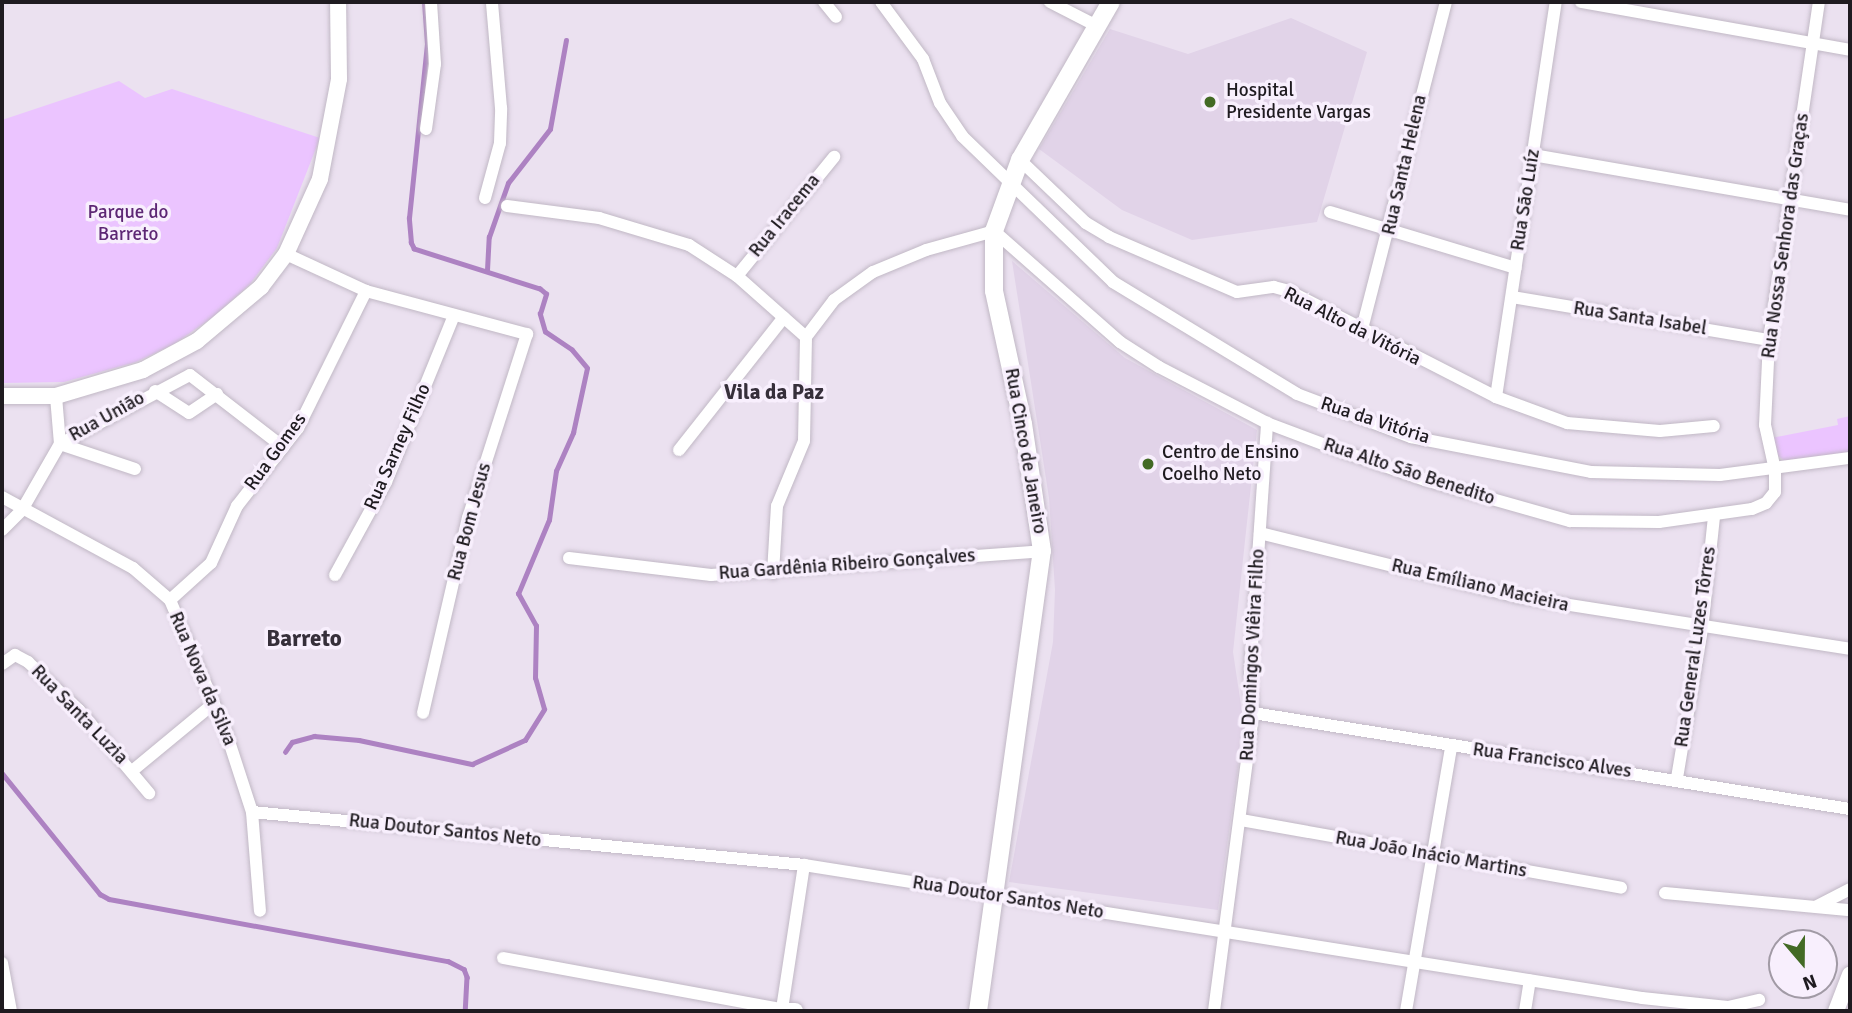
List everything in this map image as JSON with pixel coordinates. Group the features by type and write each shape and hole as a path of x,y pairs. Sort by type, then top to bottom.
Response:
{"main road":[{"name":"Rua Cinco de Janeiro","path":"978,1011 1042,551 1029,459 994,290 994,231 1020,160 1111,2"}],"street":[{"path":"2,396 56,396 144,370 197,341 243,305 286,254 320,179 339,79 338,2"},
{"path":"426,129 435,64 431,2"},
{"path":"485,198 500,142 501,108 492,2"},
{"path":"824,2 836,17"},
{"name":"Rua da Vitória","path":"881,2 923,59 940,103 962,136 1113,282 1264,376 1356,418 1411,437 1591,472 1720,475 1775,470 1850,458"},
{"path":"1050,2 1097,26"},
{"name":"Rua Santa Helena","path":"1362,329 1391,231 1434,36 1446,2"},
{"name":"Rua São Luíz","path":"1496,397 1556,2"},
{"path":"1581,2 1850,50"},
{"name":"Rua Nossa Senhora das Graças","path":"1775,470 1765,425 1769,340 1819,2"},
{"path":"1533,155 1850,211"},
{"name":"Rua Iracema","path":"737,276 834,157"},
{"name":"Rua Alto da Vitória","path":"1020,160 1086,223 1109,237 1237,292 1274,287 1289,291 1496,397 1567,423 1660,431 1714,426"},
{"path":"507,206 640,227 700,250 737,276 806,337"},
{"path":"1330,212 1516,268"},
{"path":"773,573 777,506 804,442 806,337 834,300 873,272 926,250 994,231"},
{"name":"Rua Alto São Benedito","path":"994,231 1120,342 1193,387 1267,423 1425,480 1570,521 1618,524 1714,517 1766,503 1775,492 1775,470"},
{"path":"286,254 366,292 454,315"},
{"name":"Rua Gomes","path":"170,600 211,563 236,506 307,412 366,292"},
{"name":"Rua Santa Isabel","path":"1511,297 1769,340"},
{"name":"Rua Bom Jesus","path":"423,713 468,518 527,334 454,315"},
{"name":"Rua Sarney Filho","path":"335,575 386,482 454,315"},
{"path":"679,450 784,317"},
{"name":"Rua União","path":"60,444 155,391 190,375 283,447"},
{"name":"Rua União","path":"155,391 189,414 217,394"},
{"path":"2,530 22,509 60,444 56,396"},
{"name":"Rua Domingos Viêira Filho","path":"1214,1011 1253,713 1250,674 1267,423"},
{"path":"60,444 135,469"},
{"name":"Rua Nova da Silva","path":"2,497 133,568 170,600 213,705 252,812 260,911"},
{"name":"Rua General Luzes Tôrres","path":"1677,778 1702,629 1714,517"},
{"name":"Rua Emíliano Macieira","path":"1261,533 1519,597 1702,629 1850,649"},
{"name":"Rua Gardênia Ribeiro Gonçalves","path":"569,558 711,575 773,573 1042,551"},
{"name":"Rua Santa Luzia","path":"2,664 15,655 28,662 79,710 149,793"},
{"path":"132,771 213,705"},
{"name":"Rua Francisco Alves","path":"1253,713 1451,747 1677,778 1850,809"},
{"path":"1406,1011 1451,747"},
{"name":"Rua Doutor Santos Neto","path":"252,812 804,865 1642,998 1728,1007 1759,1000"},
{"name":"Rua João Inácio Martins","path":"1241,820 1432,857 1621,888"},
{"path":"503,958 786,1011 804,865"},
{"path":"1817,906 1850,889"},
{"path":"1665,893 1850,910"},
{"path":"2,963 11,1011"},
{"path":"1836,1011 1850,975"},
{"path":"1525,1011 1530,980"},
{"path":"1640,1011 1642,998"}],"shaded area":[{"name":"Hospital Presidente Vargas","path":"1291,18 1367,52 1317,222 1192,240 1122,210 1039,149 1110,29 1188,54"},
{"path":"1012,261 1125,358 1257,430 1233,652 1244,725 1218,910 1009,882 1053,642 1055,590 1049,498"}],"green space":[{"name":"Parque do Barreto","path":"119,81 145,98 172,89 320,138 277,248 250,284 213,317 174,344 136,362 64,382 2,383 2,120"},
{"path":"1850,416 1850,454 1786,462 1777,455 1771,438 1838,425 1837,419"}],"waterway":[{"path":"285,752 292,742 314,736 359,740 472,764 525,740 544,709 535,678 536,626 518,594 549,520 556,471 573,433 587,368 572,350 545,332 540,314 546,294 540,289 414,249 411,243 409,218 427,44 424,2"},
{"path":"487,270 489,237 508,183 550,129 566,40"},
{"path":"2,773 100,894 109,899 448,961 464,969 467,977 465,1011"}],"place":[{"name":"Hospital Presidente Vargas","path":"1210,102"},
{"name":"Centro de Ensino Coelho Neto","path":"1148,464"}],"district":[{"name":"Vila da Paz","path":"774,392"},
{"name":"Barreto","path":"304,639"}]}
